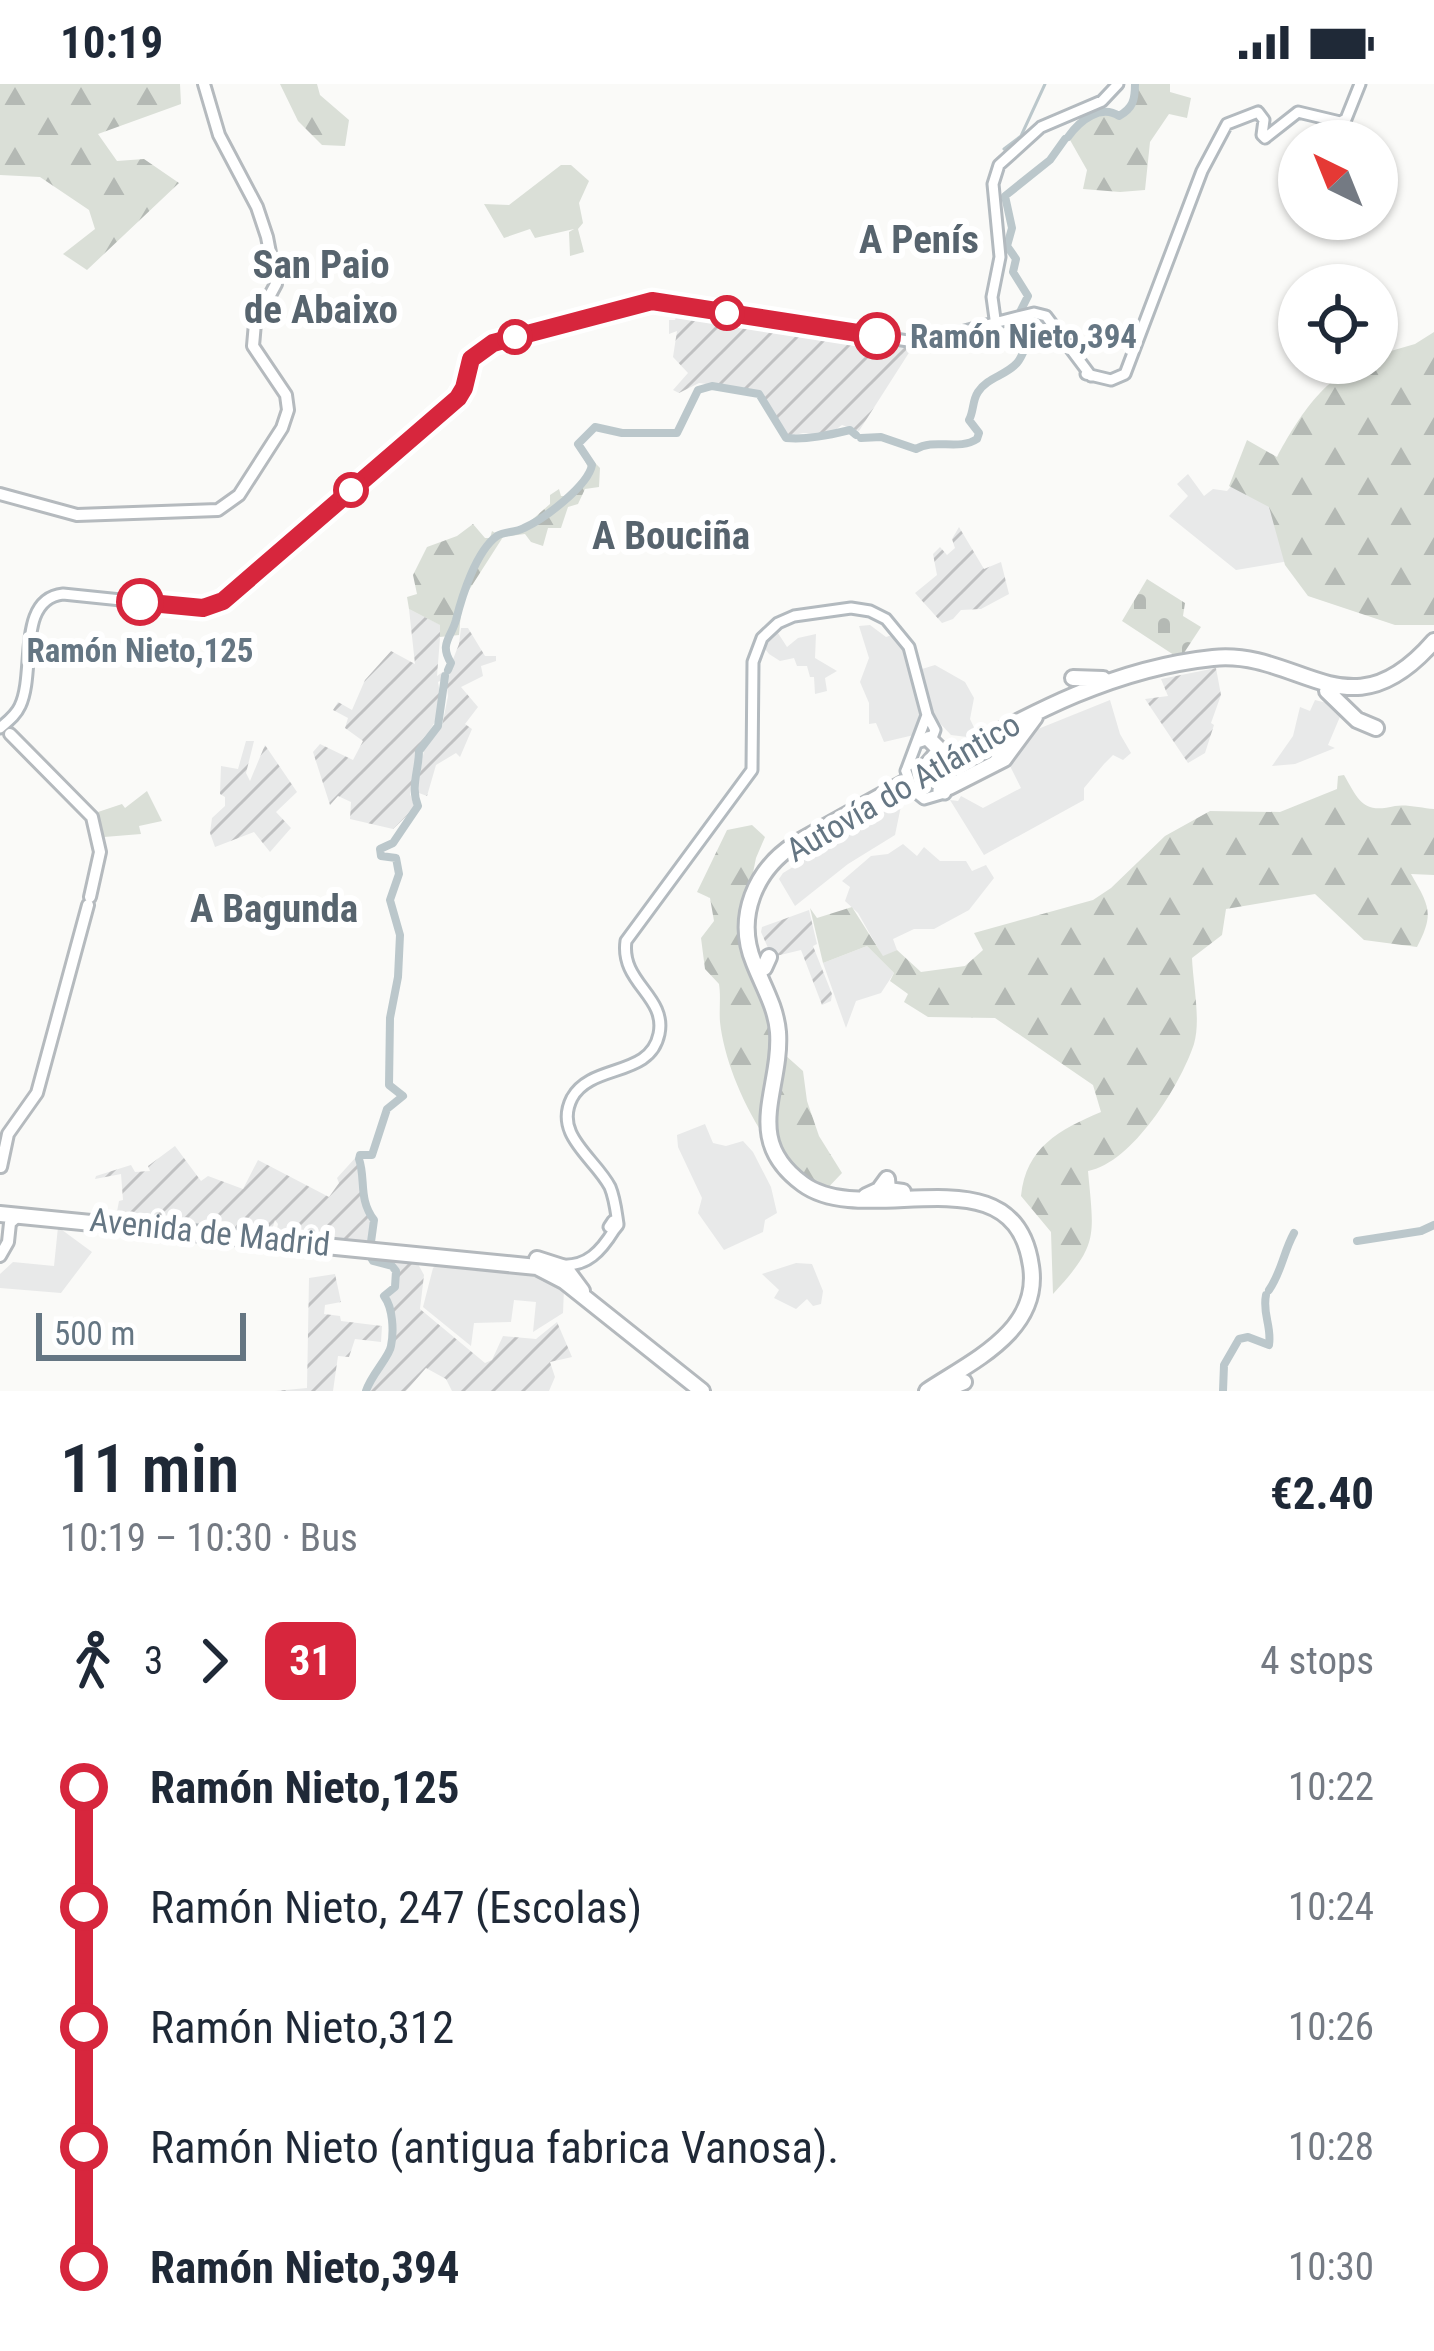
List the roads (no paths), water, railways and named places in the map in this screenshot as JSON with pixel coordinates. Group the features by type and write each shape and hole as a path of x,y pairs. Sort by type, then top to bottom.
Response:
{"highway":[{"name":"Autovía do Atlántico","path":"933,1391 934,1381 929,1377 960,1377 1020,1321 1032,1286 1030,1257 1006,1218 981,1202 959,1197 842,1200 804,1185 784,1166 773,1146 766,1106 778,1029 750,953 746,926 752,896 765,872 781,854 824,828 1056,700 1120,677 1188,662 1238,658 1319,684 1354,687 1392,675 1434,645"},
{"name":"Autovía do Atlántico","path":"933,1391 1021,1333 1035,1311 1040,1261 1021,1222 991,1202 961,1192 836,1194 817,1187 782,1155 771,1114 783,1036 753,946 755,899 769,872 841,823 1040,714 1106,686 1214,662 1251,664 1330,693 1355,692 1379,686 1434,645"},
{"path":"1188,662 1212,655"},
{"path":"1073,677 1120,677"},
{"path":"1330,693 1363,694"},
{"path":"1330,693 1354,717 1374,724"},
{"path":"940,789 997,763 1040,714"},
{"path":"925,735 940,752 925,767"},
{"path":"824,828 965,745"},
{"path":"841,823 988,748 1001,752 997,763"},
{"path":"759,935 780,1004 783,1036"},
{"name":"Avenida de Madrid","path":"5,1215 520,1261 544,1265 570,1278"},
{"name":"Avenida de Madrid","path":"424,1253 527,1265 570,1278"},
{"path":"570,1278 705,1391"}],"main road":[{"path":"0,494 77,515 222,508 239,495 285,420 285,391 259,359 252,338 254,323 274,293 276,271 262,218 219,135 204,84"},
{"path":"996,321 992,300 1000,257 995,174 1004,158 1041,127 1102,100 1118,84"},
{"path":"3,727 22,701 35,614 46,598 58,593 189,607 218,604 458,398 471,359 488,345 652,301 923,343 1036,313 1049,318 1090,376 1111,380 1125,374 1202,171 1226,124 1258,112 1263,115 1265,138 1298,112 1340,122 1360,84"},
{"path":"570,1278 613,1226 608,1184 570,1134 569,1105 586,1083 635,1064 655,1045 658,1016 628,970 626,941 737,794 753,749 754,656 767,632 794,616 850,608 870,610 886,619 909,646 927,716 925,735 906,771 915,792 940,789"},
{"path":"3,727 41,766"},
{"path":"1,1144 37,1093 100,852 97,829 84,805 3,727"},
{"path":"0,1168 1,1144 33,1091 86,900"},
{"path":"0,1253 5,1215"}],"waterway":[{"path":"1004,149 1021,136 1045,84"},
{"path":"1068,137 1091,116 1124,113 1132,103 1135,84"},
{"path":"861,438 881,437 916,449 977,439 979,433 969,420 976,395 1017,363 1036,331 1034,324 1022,321 1020,312 1028,296 1013,272 1016,259 1007,246 1012,228 1005,196 1050,160 1065,139"},
{"path":"448,670 447,641 483,552 497,536 521,530 542,517 582,482 592,465 578,444 595,427 622,433 677,433 698,390 712,386 759,394 786,438 850,430 856,435"},
{"path":"371,1242 374,1220 366,1204 359,1159 372,1155 387,1109 403,1096 389,1085 390,1018 400,935 390,900 399,874 396,858 381,856 380,849 393,843 418,806 419,751 438,726 445,676"},
{"path":"1357,1241 1434,1225"},
{"path":"1269,1290 1294,1233"},
{"path":"366,1391 391,1346 392,1320 384,1296 395,1287 396,1271 370,1256"},
{"path":"1223,1391 1224,1365 1239,1339 1248,1337 1269,1345 1266,1295"}],"place":[{"name":"Ramón Nieto,394","path":"877,336"},
{"name":"Ramón Nieto,125","path":"140,602"}],"district":[{"name":"A Penís","path":"919,240"},
{"name":"San Paio de Abaixo","path":"321,288"},
{"name":"A Bouciña","path":"671,536"},
{"name":"A Bagunda","path":"274,909"}]}
